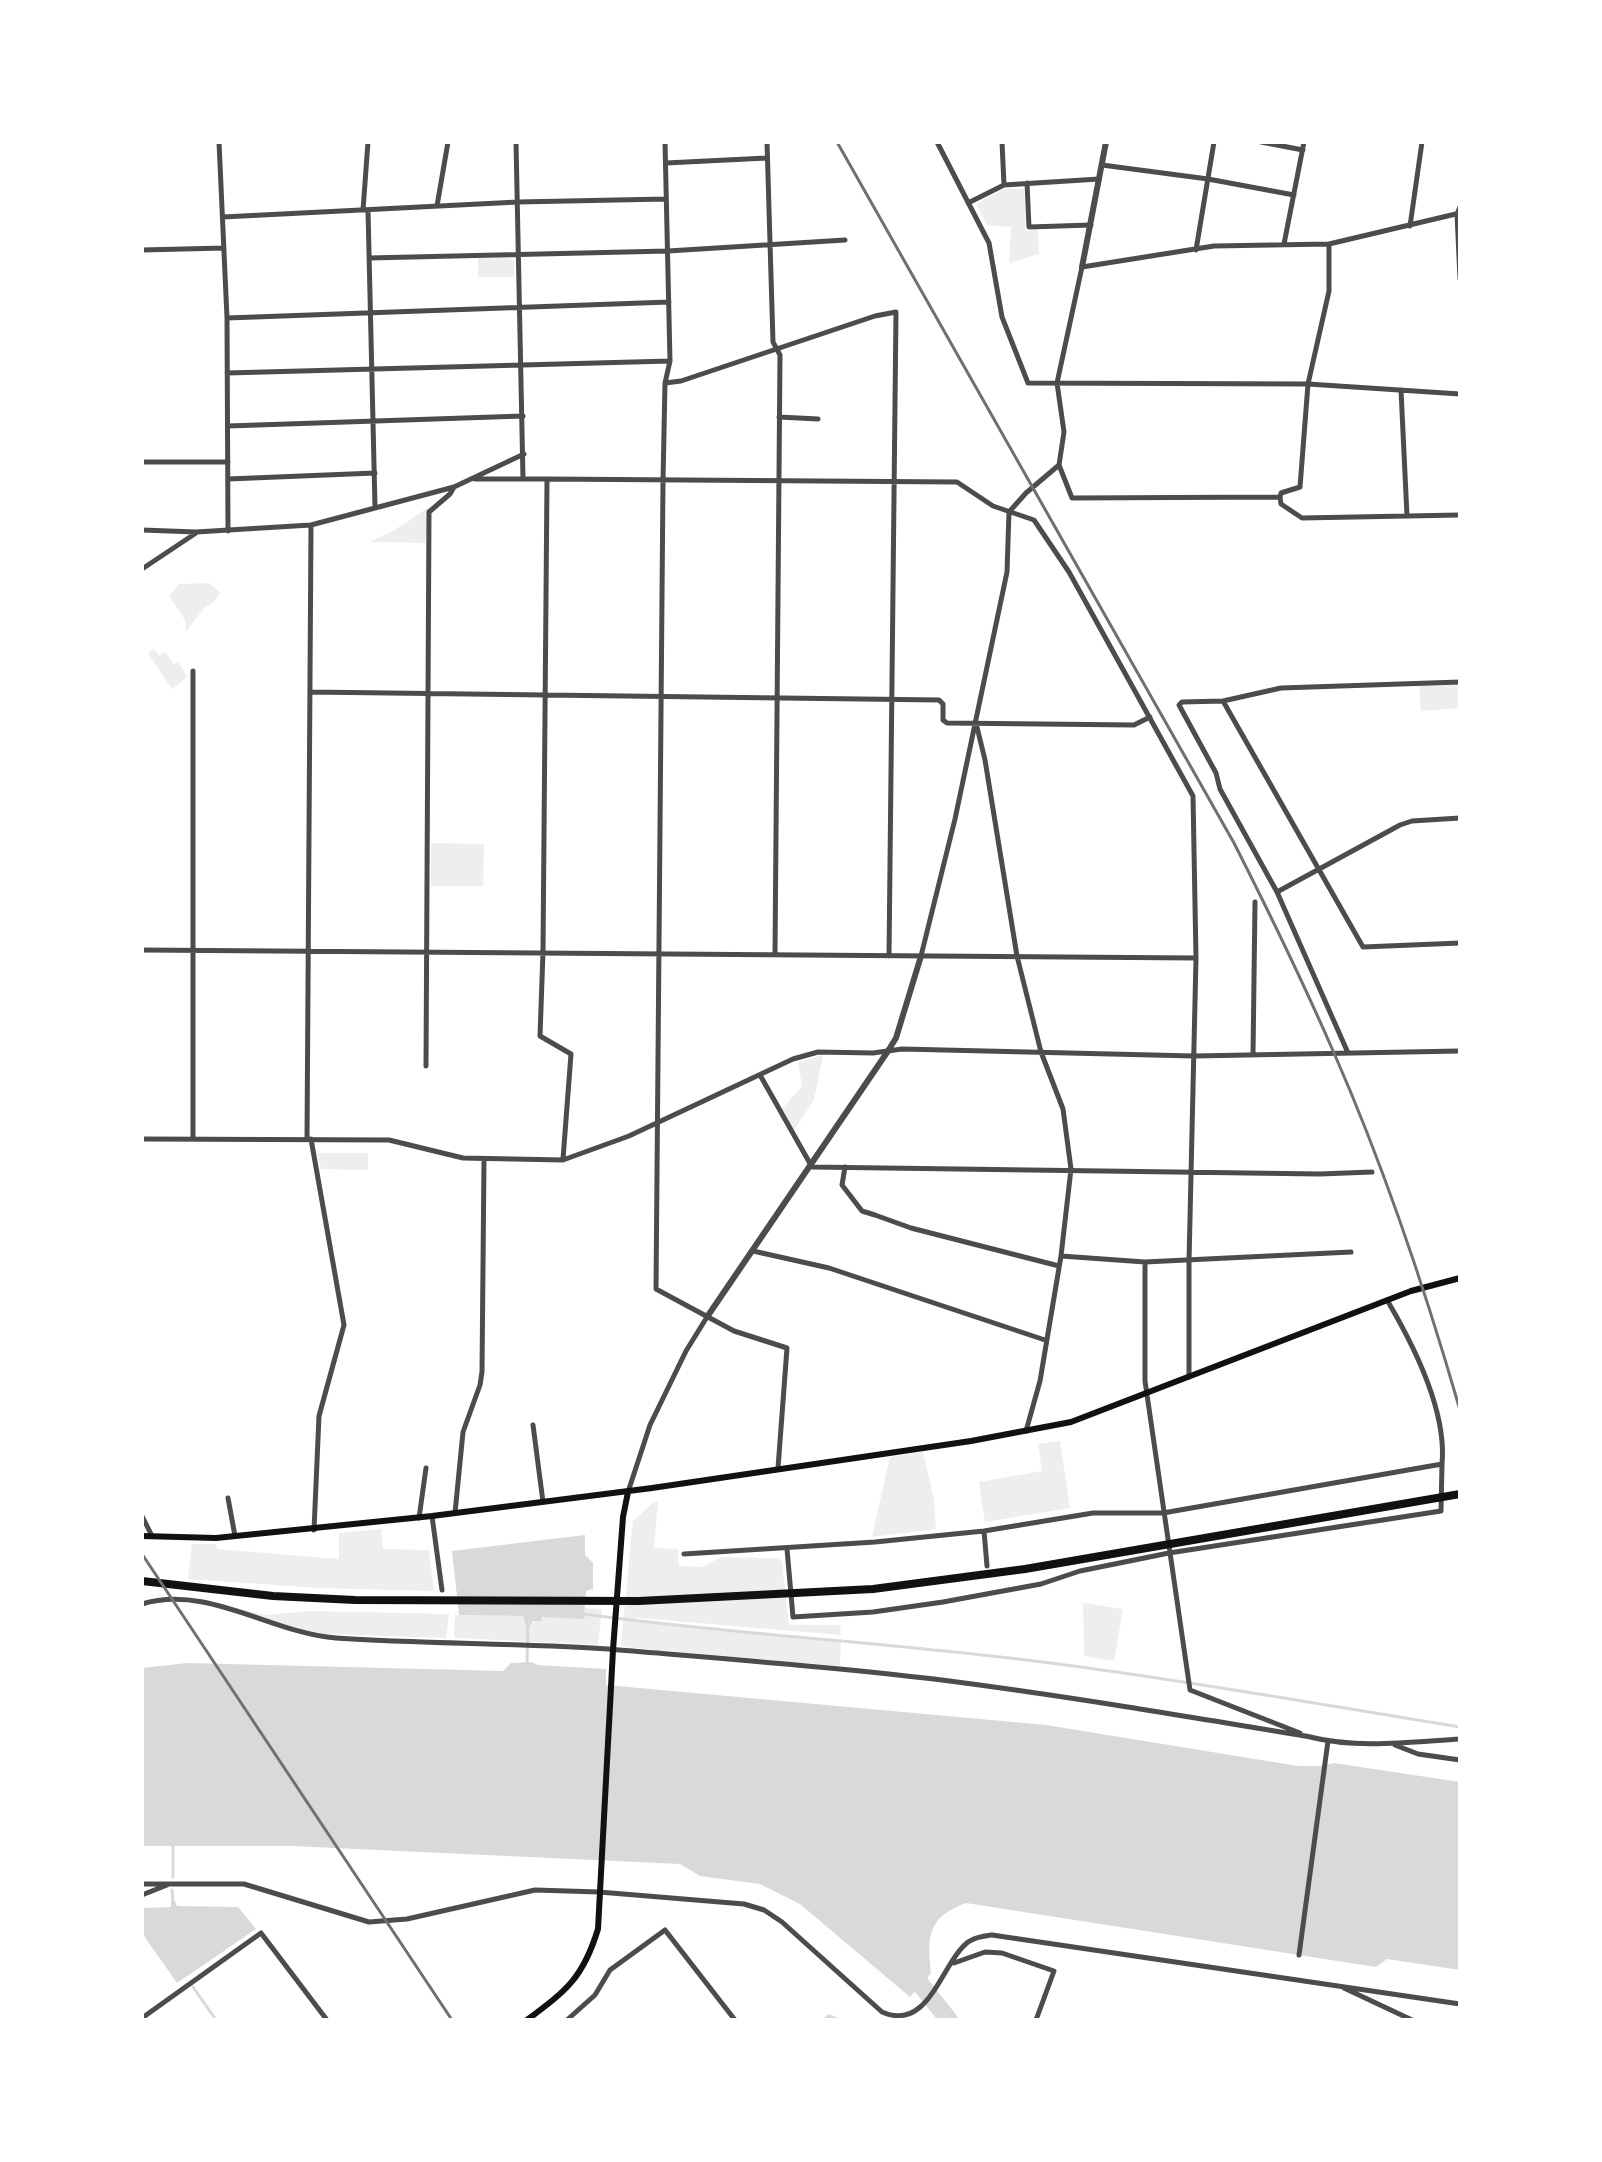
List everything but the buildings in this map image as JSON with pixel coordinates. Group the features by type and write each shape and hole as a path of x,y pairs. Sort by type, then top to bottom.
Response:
{"highway":[{"path":"142,1581 273,1596 355,1600 639,1601 873,1589 1025,1569 1460,1494"}],"main road":[{"path":"142,1536 235,1536 419,1518 628,1492 1026,1431 1071,1422 1387,1300 1460,1278"},
{"path":"527,2020 565,1991 580,1974 598,1929 613,1653 623,1517 628,1492"}],"street":[{"path":"219,142 227,318 228,531"},
{"path":"368,142 365,210 372,314 375,507"},
{"path":"437,206 448,142"},
{"path":"516,142 523,479"},
{"path":"665,142 670,361 665,383 663,481 656,1289 734,1331 787,1348 778,1468"},
{"path":"767,142 773,342 780,355 775,954"},
{"path":"937,142 989,243 1002,317 1028,383 1308,384 1460,394"},
{"path":"1002,142 1004,185"},
{"path":"1106,142 1057,383 1064,432 1059,465 1072,498 1280,497"},
{"path":"1196,250 1214,142"},
{"path":"1261,142 1303,150"},
{"path":"1284,244 1304,142"},
{"path":"1410,226 1422,142"},
{"path":"666,163 767,158"},
{"path":"1102,165 1208,179 1294,195"},
{"path":"968,203 1004,185 1099,179"},
{"path":"1027,183 1029,227 1091,225"},
{"path":"223,217 518,202 666,199"},
{"path":"1082,267 1214,246 1329,244 1410,226 1459,211 1460,279"},
{"path":"369,258 668,251 845,240"},
{"path":"1329,244 1329,291 1308,384 1300,487 1281,493 1281,504 1302,518 1460,515"},
{"path":"142,250 224,248"},
{"path":"227,318 669,302"},
{"path":"665,383 681,381 875,316 896,312 889,956"},
{"path":"227,373 670,361"},
{"path":"1401,390 1407,516"},
{"path":"228,426 523,416"},
{"path":"779,417 818,419"},
{"path":"142,530 196,532 311,525 454,487 524,454"},
{"path":"142,462 228,462"},
{"path":"628,1492 650,1425 686,1351 896,1038 921,956 976,723 1007,572 1009,512 1059,465"},
{"path":"228,479 375,473"},
{"path":"470,479 957,482 993,506 1034,520 1069,572 1193,796 1196,958 1189,1377"},
{"path":"547,479 540,1036 571,1054 563,1160"},
{"path":"426,1066 429,512 454,487"},
{"path":"311,525 309,1139 344,1325 319,1416 314,1530"},
{"path":"142,569 196,532"},
{"path":"193,671 193,1138"},
{"path":"1348,1053 1277,892 1220,789 1216,773 1179,705 1223,701 1281,688 1460,682"},
{"path":"310,692 941,700 945,722 976,723 1134,725 1150,717"},
{"path":"1223,701 1363,947 1460,943"},
{"path":"976,723 985,760 1017,956 1041,1052 1063,1109 1071,1169 1061,1256 1040,1381 1026,1431"},
{"path":"1277,892 1407,823 1460,818"},
{"path":"1253,1055 1255,902"},
{"path":"142,950 1196,958"},
{"path":"142,1139 401,1141 463,1158 563,1160 617,1141 793,1059 818,1052 920,1048 1194,1056 1460,1051"},
{"path":"760,1075 812,1167"},
{"path":"455,1513 463,1432 482,1372 484,1160"},
{"path":"812,1167 1320,1174 1372,1172"},
{"path":"845,1167 842,1185 862,1211 911,1228 1059,1267"},
{"path":"753,1251 829,1268 1045,1340"},
{"path":"1061,1256 1189,1262 1351,1252"},
{"path":"1145,1262 1145,1381 1190,1690 1327,1744 1393,1744 1460,1739"},
{"path":"787,1549 793,1617 873,1612 943,1602 1041,1584 1080,1571 1169,1553 1441,1511 1442,1441 1422,1364 1387,1300"},
{"path":"533,1425 543,1502"},
{"path":"684,1554 787,1549 984,1531 1093,1513 1163,1513 1442,1464"},
{"path":"419,1518 426,1468"},
{"path":"228,1498 235,1536"},
{"path":"142,1516 152,1536"},
{"path":"432,1516 442,1590"},
{"path":"984,1531 987,1566"},
{"path":"142,1604 179,1599 220,1607 290,1630 335,1638 613,1653 929,1679 1311,1737"},
{"path":"1299,1955 1327,1744"},
{"path":"1393,1744 1418,1754 1460,1760"},
{"path":"142,1895 170,1883"},
{"path":"142,1884 244,1884 369,1922 407,1919 535,1890 744,1904 764,1910 782,1922 882,2012 894,2017 907,2016 916,2010 939,1985 966,1944 992,1935 1460,2004"},
{"path":"567,2020 595,1995 610,1970 665,1930 735,2020"},
{"path":"142,2018 261,1933 327,2020"},
{"path":"953,1963 985,1952 1002,1953 1054,1971 1036,2020"},
{"path":"1340,1986 1412,2020"}],"shaded area":[{"path":"1004,189 1024,189 1026,231 1038,230 1039,254 1009,263 1011,227 987,225 976,204"},
{"path":"509,257 514,261 514,277 478,277 478,258"},
{"path":"429,507 426,543 370,542 393,531"},
{"path":"209,583 220,592 186,632 185,620 169,596 179,584"},
{"path":"154,649 159,655 165,652 174,664 178,661 187,677 172,689 148,653"},
{"path":"1460,684 1460,708 1421,711 1419,685"},
{"path":"431,843 484,844 483,886 431,886"},
{"path":"823,1055 814,1100 794,1130 782,1109 802,1086 798,1062"},
{"path":"318,1153 368,1153 368,1170 321,1169"},
{"path":"1060,1441 1070,1508 985,1522 979,1482 1042,1471 1038,1444"},
{"path":"923,1452 934,1500 936,1529 872,1537 890,1457"},
{"path":"654,1502 658,1502 654,1548 678,1549 679,1566 702,1567 721,1557 779,1558 789,1625 840,1625 841,1635 636,1618 635,1621 841,1640 840,1666 623,1647 633,1521"},
{"path":"381,1529 383,1549 429,1550 434,1591 318,1588 188,1579 192,1544 216,1544 217,1549 339,1559 339,1533"},
{"path":"585,1535 585,1555 593,1563 593,1589 586,1591 584,1619 542,1617 541,1621 533,1621 526,1626 523,1616 459,1615 452,1551"},
{"path":"210,1602 265,1615 310,1611 449,1614 446,1638 327,1634"},
{"path":"1083,1603 1123,1609 1114,1661 1084,1656"},
{"path":"585,1608 602,1609 598,1645 454,1636 455,1615 523,1616 526,1625 530,1626 547,1617 583,1619"},
{"path":"188,1663 503,1671 511,1663 606,1669 606,1685 1046,1725 1298,1766 1334,1763 1460,1782 1460,1970 1387,1959 1376,1967 966,1903 953,1908 937,1921 930,1938 931,1973 910,1997 800,1904 760,1884 700,1876 680,1864 292,1846 142,1846 142,1668"},
{"path":"171,1900 177,1906 238,1907 256,1929 177,1983 142,1933 142,1908 171,1907"}],"waterway":[{"path":"584,1614 1065,1665 1460,1727"},
{"path":"527,1663 528,1625"},
{"path":"173,1845 173,1877"},
{"path":"172,1890 173,1901"},
{"path":"911,1963 921,1985 949,2020"},
{"path":"193,1987 216,2020"},
{"path":"823,2020 829,2016 839,2020"}],"railway":[{"path":"837,142 1234,843 1260,895 1353,1097 1418,1274 1460,1410"},
{"path":"142,1554 452,2020"}]}
